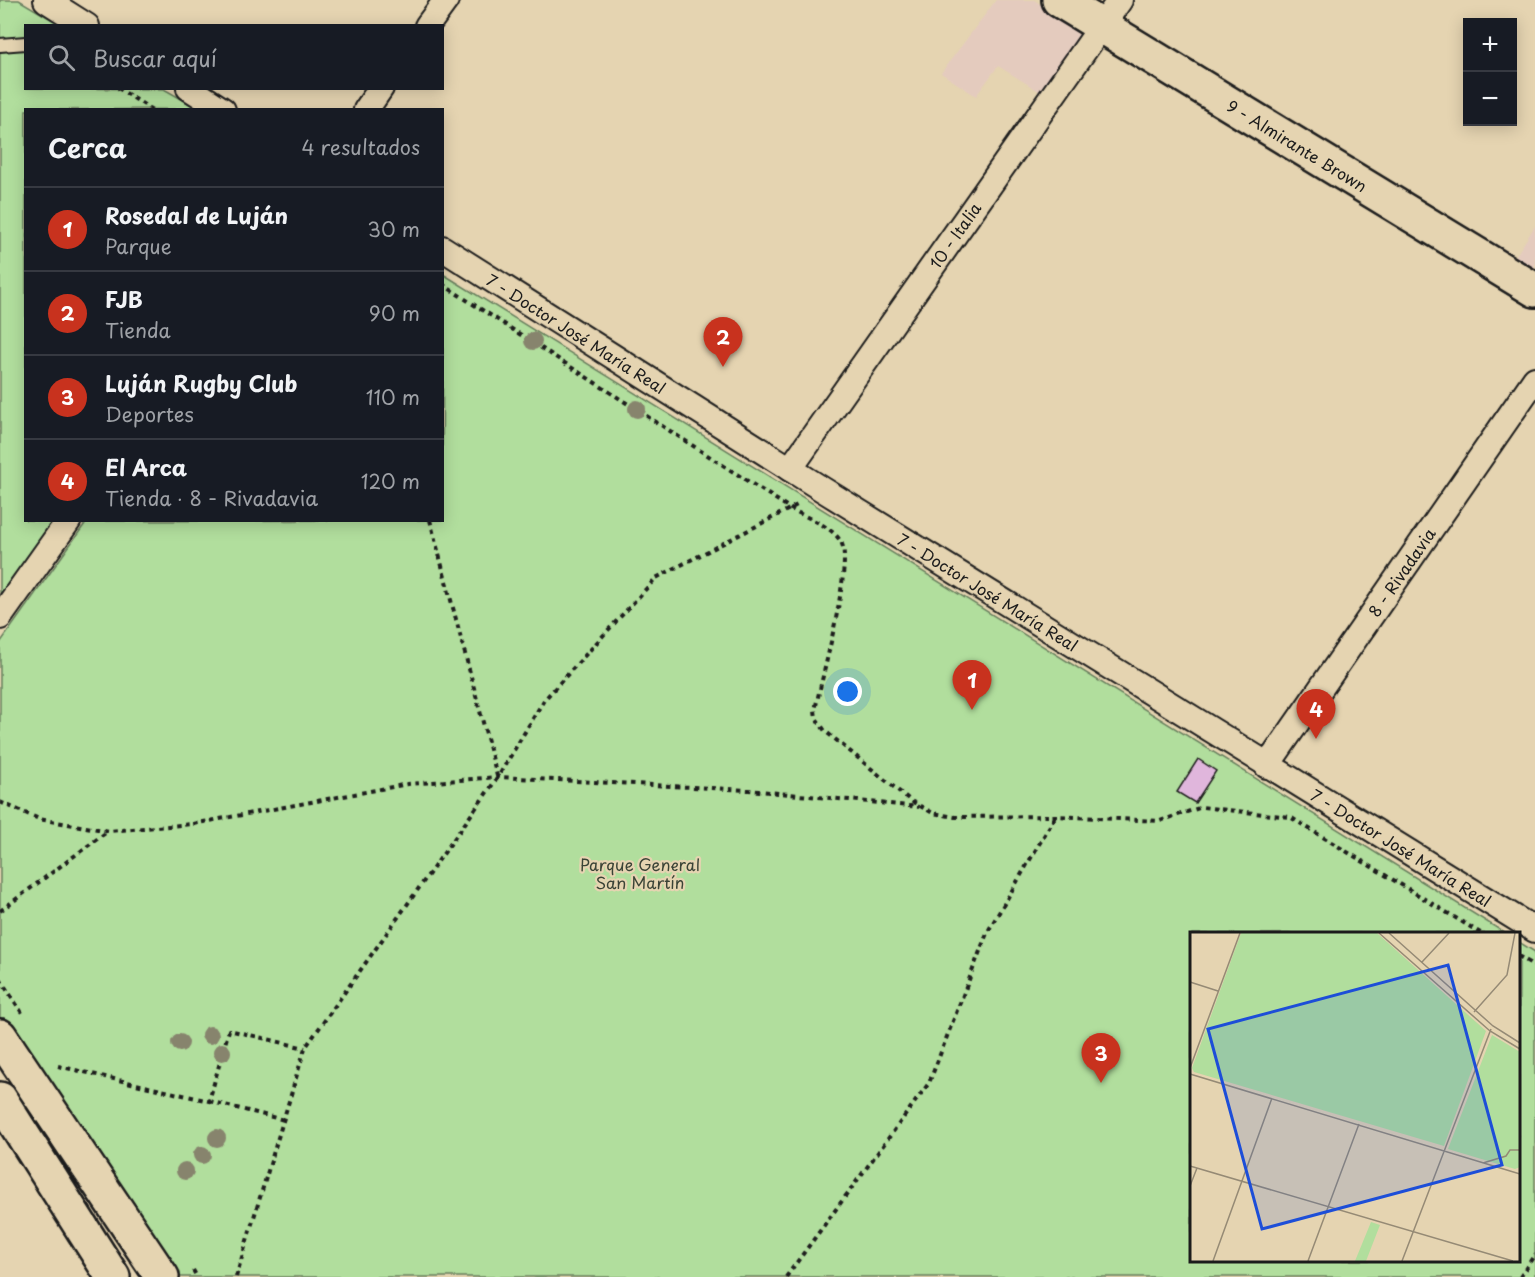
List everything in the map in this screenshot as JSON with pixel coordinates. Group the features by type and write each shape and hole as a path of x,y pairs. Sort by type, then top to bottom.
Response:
{"street":[{"path":"46,0 84,24"},
{"path":"428,24 446,0"},
{"name":"9 - Almirante Brown","path":"1059,0 1111,13 1535,290"},
{"name":"10 - Italia","path":"790,469 1111,13"},
{"path":"192,90 219,108"},
{"path":"367,108 380,90"},
{"name":"7 - Doctor José María Real","path":"444,249 822,489 1535,930"},
{"name":"8 - Rivadavia","path":"1267,765 1535,379"},
{"path":"0,617 68,522"},
{"path":"0,1036 162,1277"},
{"path":"0,1099 113,1277"}],"lane":[{"path":"0,45 24,43"}],"path":[{"path":"121,90 149,108"},
{"path":"444,285 791,509 835,534 843,543 844,577 815,710 816,718 825,731 923,808"},
{"path":"236,1277 304,1048 498,777 544,700 656,578 791,509 822,489"},
{"path":"431,522 498,777"},
{"path":"0,802 39,819 109,831 193,824 408,784 498,777 749,790 923,808 955,817 1055,816 1160,821 1202,807 1290,817 1480,932"},
{"path":"786,1277 929,1083 987,933 1055,816"},
{"path":"0,910 109,831"},
{"path":"1520,957 1535,966"},
{"path":"209,1101 229,1030 304,1048"},
{"path":"58,1066 284,1120"},
{"path":"1520,1277 1535,1254"}],"shaded area":[{"path":"996,0 1034,0 1075,26 1079,31 1080,37 1042,93 998,66 976,96 941,73"},
{"path":"1535,226 1535,279 1511,263"}],"green space":[{"path":"0,0 19,0 59,24 24,24 24,90 166,90 197,108 24,108 24,522 59,522 0,604"},
{"name":"Parque General San Martín","path":"444,275 1503,932 1190,932 1190,1262 1520,1262 1520,943 1535,952 1535,1277 173,1277 0,1018 0,643 86,522 444,522"}],"building":[{"path":"1198,759 1216,771 1195,803 1177,792"}],"place":[{"name":"FJB","path":"723,367"},
{"name":"Rosedal de Luján","path":"972,710"},
{"name":"El Arca","path":"1316,739"},
{"name":"Luján Rugby Club","path":"1101,1083"}]}
